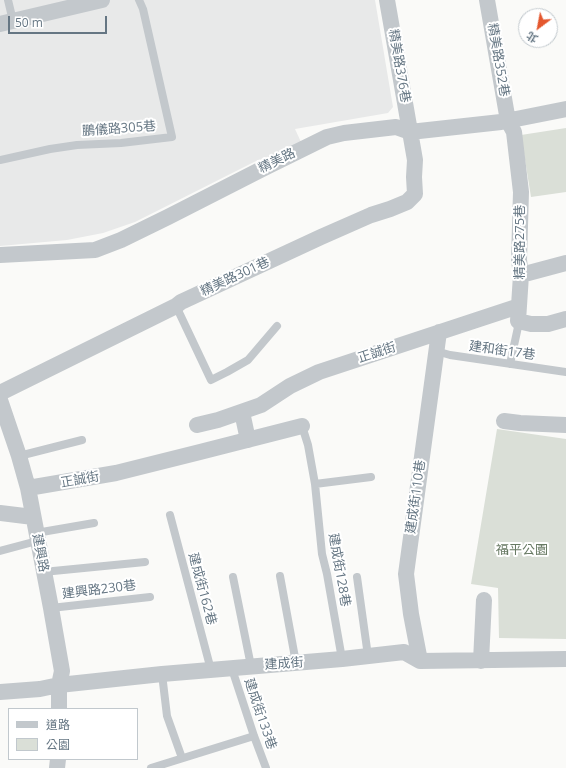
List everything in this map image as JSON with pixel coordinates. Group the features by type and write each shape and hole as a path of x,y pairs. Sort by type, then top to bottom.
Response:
{"street":[{"path":"6,22 102,0"},
{"name":"精美路376巷","path":"387,0 410,132"},
{"name":"精美路352巷","path":"487,0 508,121"},
{"name":"精美路","path":"0,255 95,250 121,240 327,138 344,133 396,127 410,132 508,121 566,109"},
{"name":"精美路275巷","path":"508,121 514,132 520,192 519,260 521,275 518,314"},
{"name":"精美路301巷","path":"1,402 188,299 314,240 371,215 406,202 415,194 415,160 410,132"},
{"path":"521,275 566,263"},
{"path":"518,314 531,324 548,324 566,319"},
{"name":"正誠街","path":"197,425 218,420 261,405 290,386 319,372 438,332 473,322 518,314"},
{"name":"建成街110巷","path":"420,661 411,614 406,574 438,332"},
{"name":"建興路","path":"1,402 28,488 51,608 62,671 59,685 59,708"},
{"path":"242,412 248,440"},
{"path":"504,420 520,423 566,426"},
{"name":"正誠街","path":"28,488 116,473 302,426"},
{"path":"0,513 33,517"},
{"path":"481,661 484,600"},
{"name":"建成街","path":"0,692 40,689 59,685 162,674 342,659 404,652 420,661 566,660"}],"lane":[{"path":"6,22 8,0"},
{"name":"鵬儀路305巷","path":"0,160 77,144 121,143 172,137 143,9 139,0"},
{"path":"176,306 211,380 248,360 277,326"},
{"name":"精美路275巷","path":"510,364 518,327 518,314"},
{"name":"建和街17巷","path":"436,351 450,355 566,372"},
{"name":"建成街128巷","path":"302,426 308,445 315,484 322,554 342,659"},
{"path":"19,456 82,440"},
{"path":"315,484 371,477"},
{"name":"建成街162巷","path":"170,515 211,670"},
{"path":"0,551 37,537 94,523"},
{"path":"43,572 145,562"},
{"path":"280,576 296,663"},
{"path":"233,577 251,666"},
{"path":"356,577 368,656"},
{"name":"建興路230巷","path":"51,608 150,597"},
{"name":"建成街133巷","path":"232,669 240,697 266,768"},
{"path":"162,674 167,716 182,758"},
{"path":"151,768 254,736"}],"shaded area":[{"path":"0,0 375,0 393,107 388,113 295,129 301,142 276,156 258,160 135,222 103,233 67,240 0,246"}],"green space":[{"path":"566,128 566,192 531,197 521,135"},
{"name":"福平公園","path":"497,429 566,439 566,639 499,638 498,588 471,584"}]}
